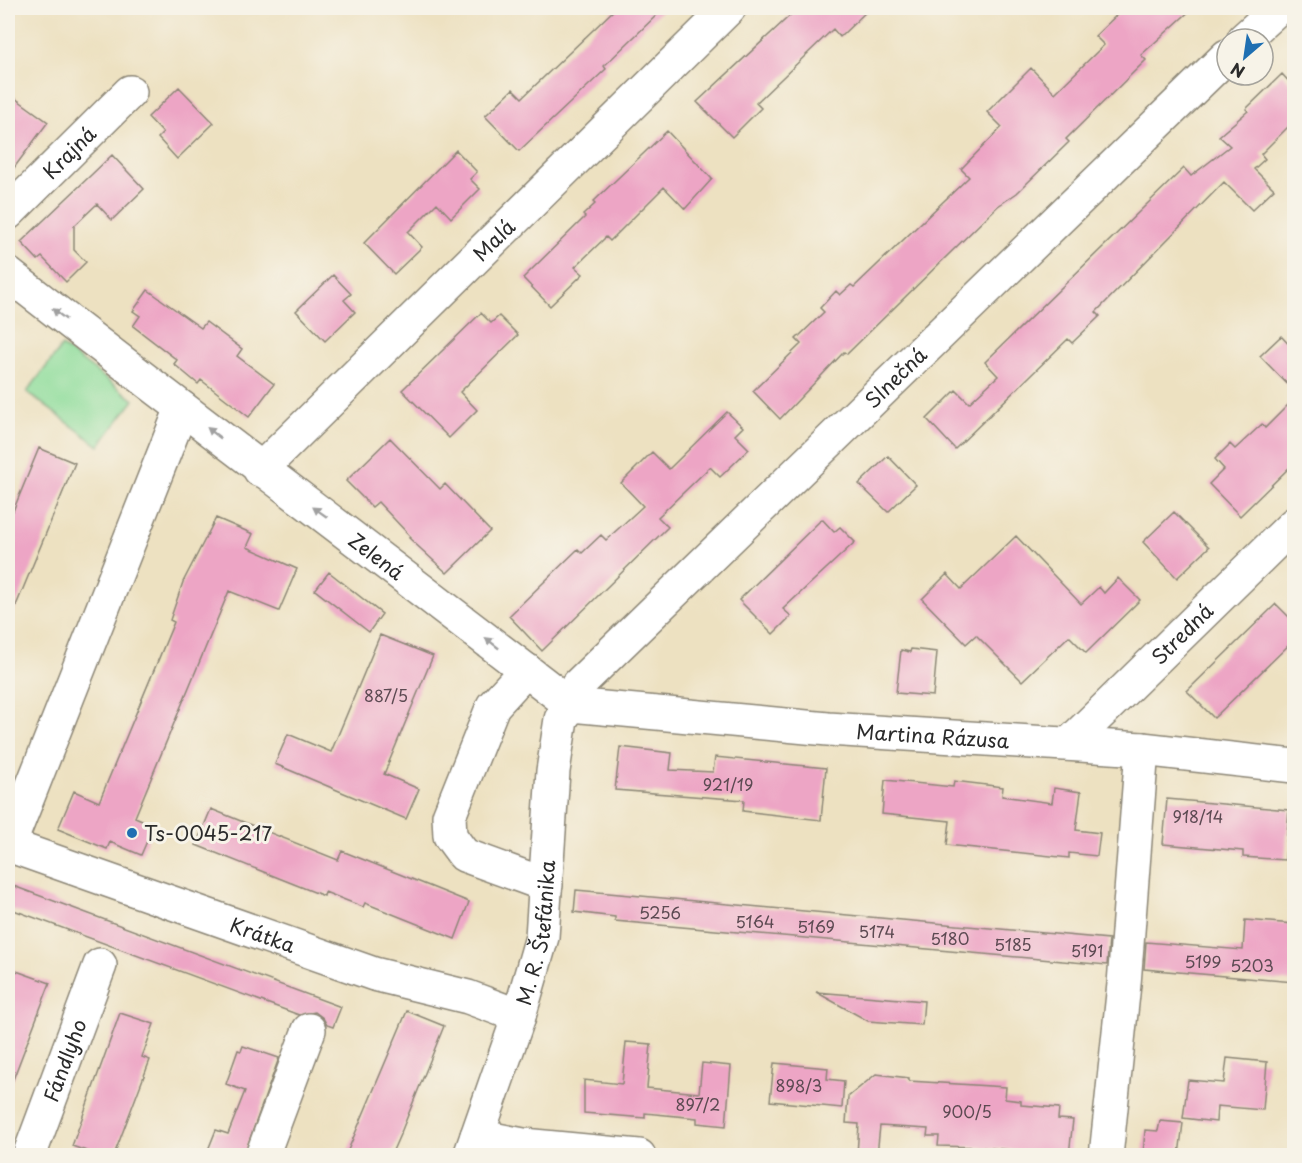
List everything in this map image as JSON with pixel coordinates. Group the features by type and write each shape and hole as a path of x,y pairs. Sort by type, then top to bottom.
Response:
{"street":[{"name":"Malá","path":"260,470 729,8"},
{"path":"1257,27 1274,9"},
{"name":"Slnečná","path":"571,705 578,685 1215,68"},
{"name":"Krajná","path":"8,213 130,92"},
{"name":"Zelená","path":"8,274 260,470 335,522 571,705"},
{"path":"8,845 182,408"},
{"name":"Stredná","path":"1069,744 1294,524"},
{"path":"526,670 493,706 449,816 450,836 464,855 546,885"},
{"name":"Martina Rázusa","path":"571,705 828,729 1142,749 1294,766"},
{"name":"M. R. Štefánika","path":"473,1146 519,1016 542,937 553,771 561,719 571,705"},
{"path":"1106,1155 1124,984 1142,749"},
{"name":"Krátka","path":"8,845 374,974 468,997 519,1016"},
{"name":"Fándlyho","path":"29,1155 100,965"},
{"path":"262,1155 309,1030"},
{"path":"473,1146 523,1145 639,1155"}],"green space":[{"path":"62,346 134,400 99,446 27,392"}],"building":[{"path":"616,8 664,8 604,66 606,69 519,151 485,116 513,89 522,98"},
{"path":"798,8 870,8 840,37 833,29 756,103 761,108 732,137 697,102"},
{"path":"1124,8 1193,8 1141,55 1146,60 1066,139 1069,142 1017,193 998,206 847,354 844,352 780,419 753,391 801,344 796,339 824,312 820,308 836,291 840,295 851,285 854,287 969,177 961,169 1002,127 987,112 1031,68 1055,93 1104,45 1095,36"},
{"path":"1282,74 1294,87 1294,121 1261,154 1265,159 1254,169 1274,189 1252,210 1224,182 1096,312 1100,316 1072,343 1068,339 955,449 927,419 956,390 969,403 998,376 985,362 1184,168 1191,176 1230,146 1219,136 1248,111 1246,109 1269,87 1275,87 1275,81"},
{"path":"179,87 214,123 177,159 158,138 163,133 148,117"},
{"path":"8,93 48,122 8,176"},
{"path":"667,131 712,179 685,209 664,187 610,241 606,237 575,267 583,274 550,306 523,278 585,217 583,215 595,204 593,202"},
{"path":"456,150 477,172 470,179 480,189 451,218 437,203 408,232 422,247 394,274 364,243"},
{"path":"112,155 144,189 112,220 97,204 74,226 74,250 86,262 66,282 42,257 38,260 21,242"},
{"path":"333,275 351,294 344,300 355,312 325,341 296,311"},
{"path":"148,290 201,328 206,322 242,349 237,356 274,384 249,417 201,380 198,384 174,364 177,360 133,326 140,316 133,311"},
{"path":"481,313 491,323 499,316 518,335 460,392 477,410 449,438 402,390"},
{"path":"1281,336 1294,350 1294,391 1260,356"},
{"path":"1294,399 1294,463 1240,516 1209,484 1224,469 1215,459 1230,444 1235,449 1262,424 1265,428"},
{"path":"727,412 743,427 735,435 749,449 720,477 710,467 658,517 668,527 542,651 509,616 578,549 582,553 601,535 606,540 643,506 621,483 652,452 669,469"},
{"path":"390,438 440,489 445,484 490,531 447,573 409,538 411,537 378,502 372,507 346,481"},
{"path":"39,448 75,463 8,625 8,509 13,511"},
{"path":"888,456 916,485 888,512 859,484"},
{"path":"1174,512 1209,547 1177,578 1143,542"},
{"path":"216,518 253,534 247,547 297,569 279,611 229,591 135,817 154,825 141,855 110,842 107,849 58,829 74,791 99,802 174,622 170,620 183,582"},
{"path":"822,519 834,532 840,527 855,542 783,609 791,616 773,634 739,600"},
{"path":"1016,536 1081,604 1099,587 1104,593 1118,578 1140,600 1086,653 1069,636 1022,681 976,635 966,644 922,599 947,574 961,589"},
{"path":"329,572 382,614 369,632 315,590"},
{"path":"1276,604 1294,622 1294,640 1214,718 1187,691"},
{"path":"380,635 433,656 384,774 419,789 406,819 275,764 288,734 331,752"},
{"path":"911,649 937,652 933,696 896,693 901,650 910,652"},
{"path":"620,747 672,753 670,770 713,772 715,757 826,768 821,820 743,811 744,800 615,790"},
{"path":"885,780 953,787 954,781 1003,787 1002,796 1052,803 1054,788 1081,792 1076,830 1100,833 1097,856 1069,853 1069,858 947,845 950,821 882,814"},
{"path":"1167,799 1289,810 1285,860 1243,857 1243,851 1163,844"},
{"path":"211,809 338,860 342,851 469,902 455,939 365,903 363,907 325,892 324,896 196,845"},
{"path":"8,884 341,1007 333,1027 327,1025 323,1018 315,1012 299,1015 8,908"},
{"path":"576,890 1109,939 1107,965 615,921 615,917 574,912"},
{"path":"1245,920 1294,924 1294,982 1144,969 1146,942 1243,950"},
{"path":"8,968 50,983 9,1090 8,1090"},
{"path":"816,992 924,1001 922,1025 868,1021"},
{"path":"407,1011 444,1026 402,1130 391,1155 346,1155"},
{"path":"120,1013 154,1024 142,1057 150,1060 114,1155 98,1155 72,1146"},
{"path":"626,1042 651,1044 647,1088 699,1093 702,1063 731,1066 726,1126 697,1123 697,1118 645,1113 645,1118 584,1113 584,1080 622,1084"},
{"path":"243,1046 279,1058 244,1155 206,1155 216,1130 228,1134 245,1091 226,1084 238,1050 241,1051"},
{"path":"1227,1058 1267,1062 1263,1110 1217,1106 1216,1122 1183,1118 1188,1080 1224,1083"},
{"path":"774,1063 828,1068 827,1079 844,1081 842,1108 770,1101"},
{"path":"876,1074 909,1078 909,1081 1006,1087 1005,1099 1021,1101 1021,1105 1059,1108 1058,1119 1073,1120 1069,1155 938,1146 939,1136 927,1136 928,1129 880,1126 877,1155 857,1155 859,1124 846,1123 848,1097"},
{"path":"1160,1121 1183,1123 1179,1155 1143,1155 1145,1130 1158,1131"}],"place":[{"name":"Ts-0045-217","path":"132,833"}]}
